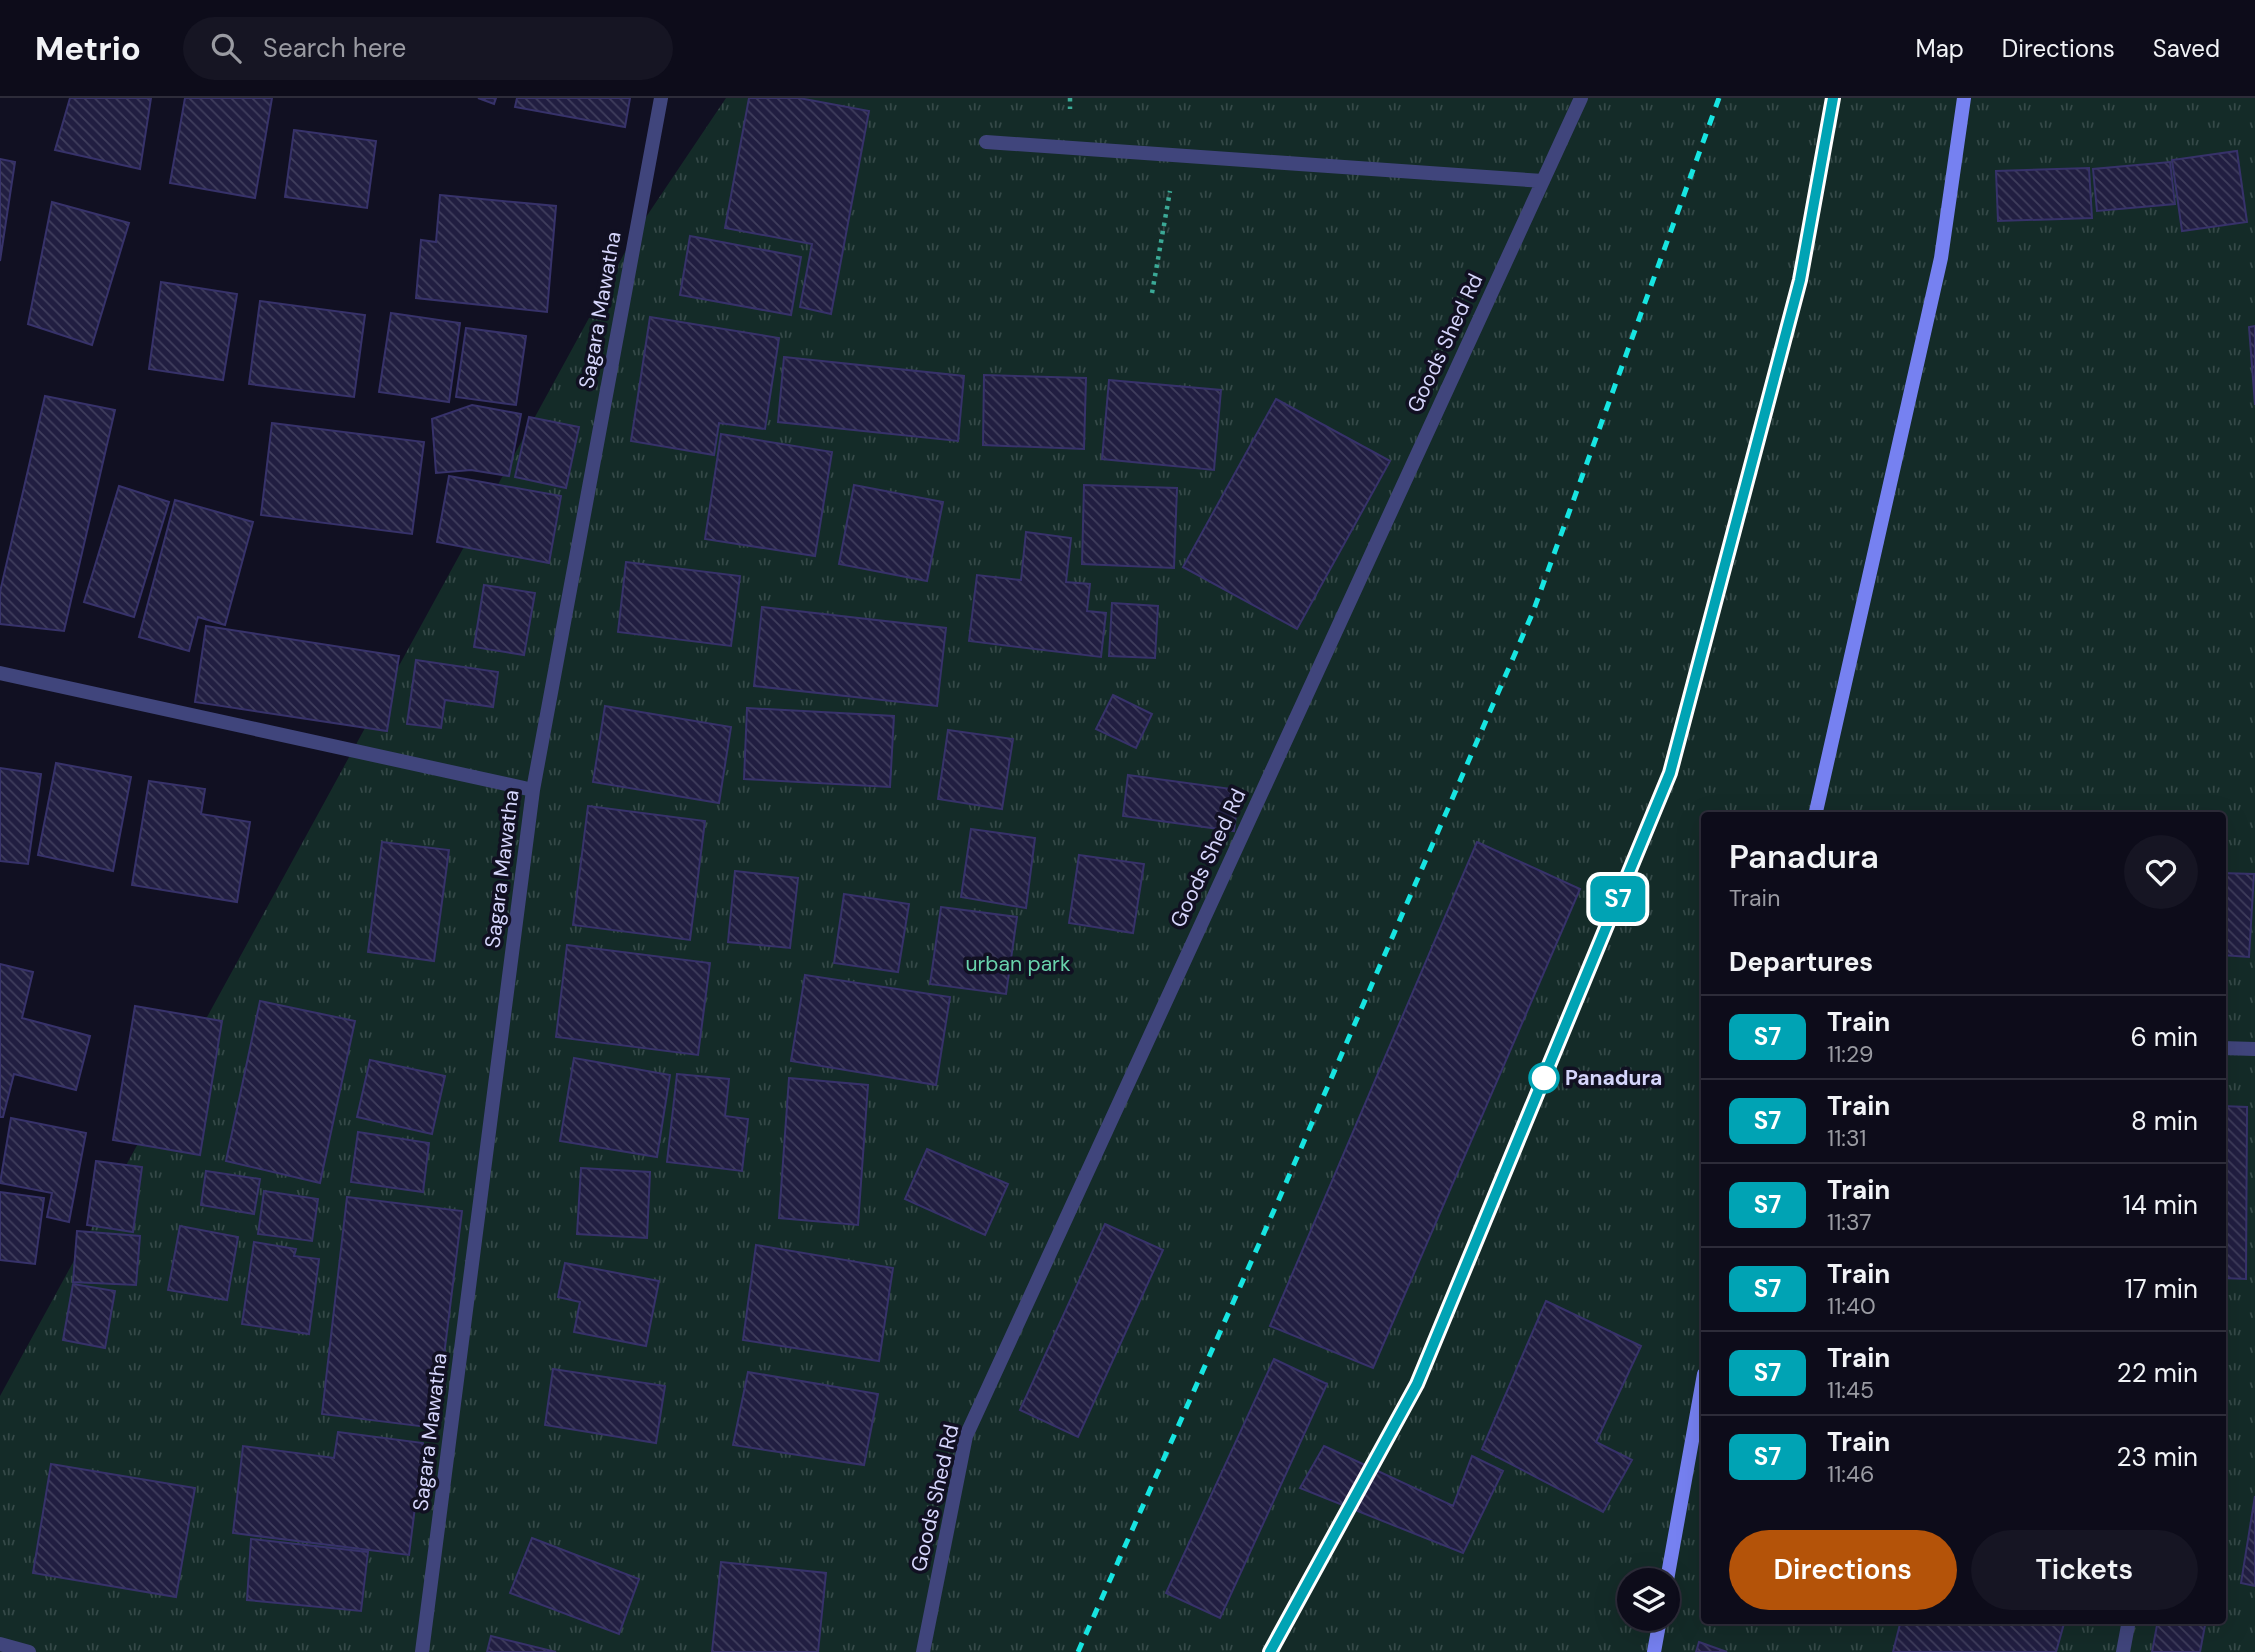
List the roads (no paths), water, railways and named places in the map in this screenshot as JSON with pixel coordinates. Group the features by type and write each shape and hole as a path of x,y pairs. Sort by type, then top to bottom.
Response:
{"street":[{"name":"Sagara Mawatha","path":"422,1652 533,790 661,98"},
{"name":"Goods Shed Rd","path":"923,1652 966,1436 1581,98"},
{"path":"1816,812 1941,258 1964,98"},
{"path":"986,142 1543,181"},
{"path":"0,673 533,790"},
{"path":"2226,1048 2255,1049"},
{"path":"1669,1568 1701,1391"},
{"path":"2123,1652 2128,1624"},
{"path":"1654,1652 1658,1631"},
{"path":"0,1644 29,1652"}],"railway":[{"path":"1078,1652 1279,1199 1533,612 1719,98"},
{"path":"1270,1652 1417,1384 1670,773 1799,280 1833,98"}],"train":[{"name":"S7","path":"1270,1652 1417,1384 1670,773 1800,280 1833,98"}],"place":[{"name":"Panadura","path":"1544,1078"}],"park label":[{"name":"urban park","path":"1018,964"}]}
